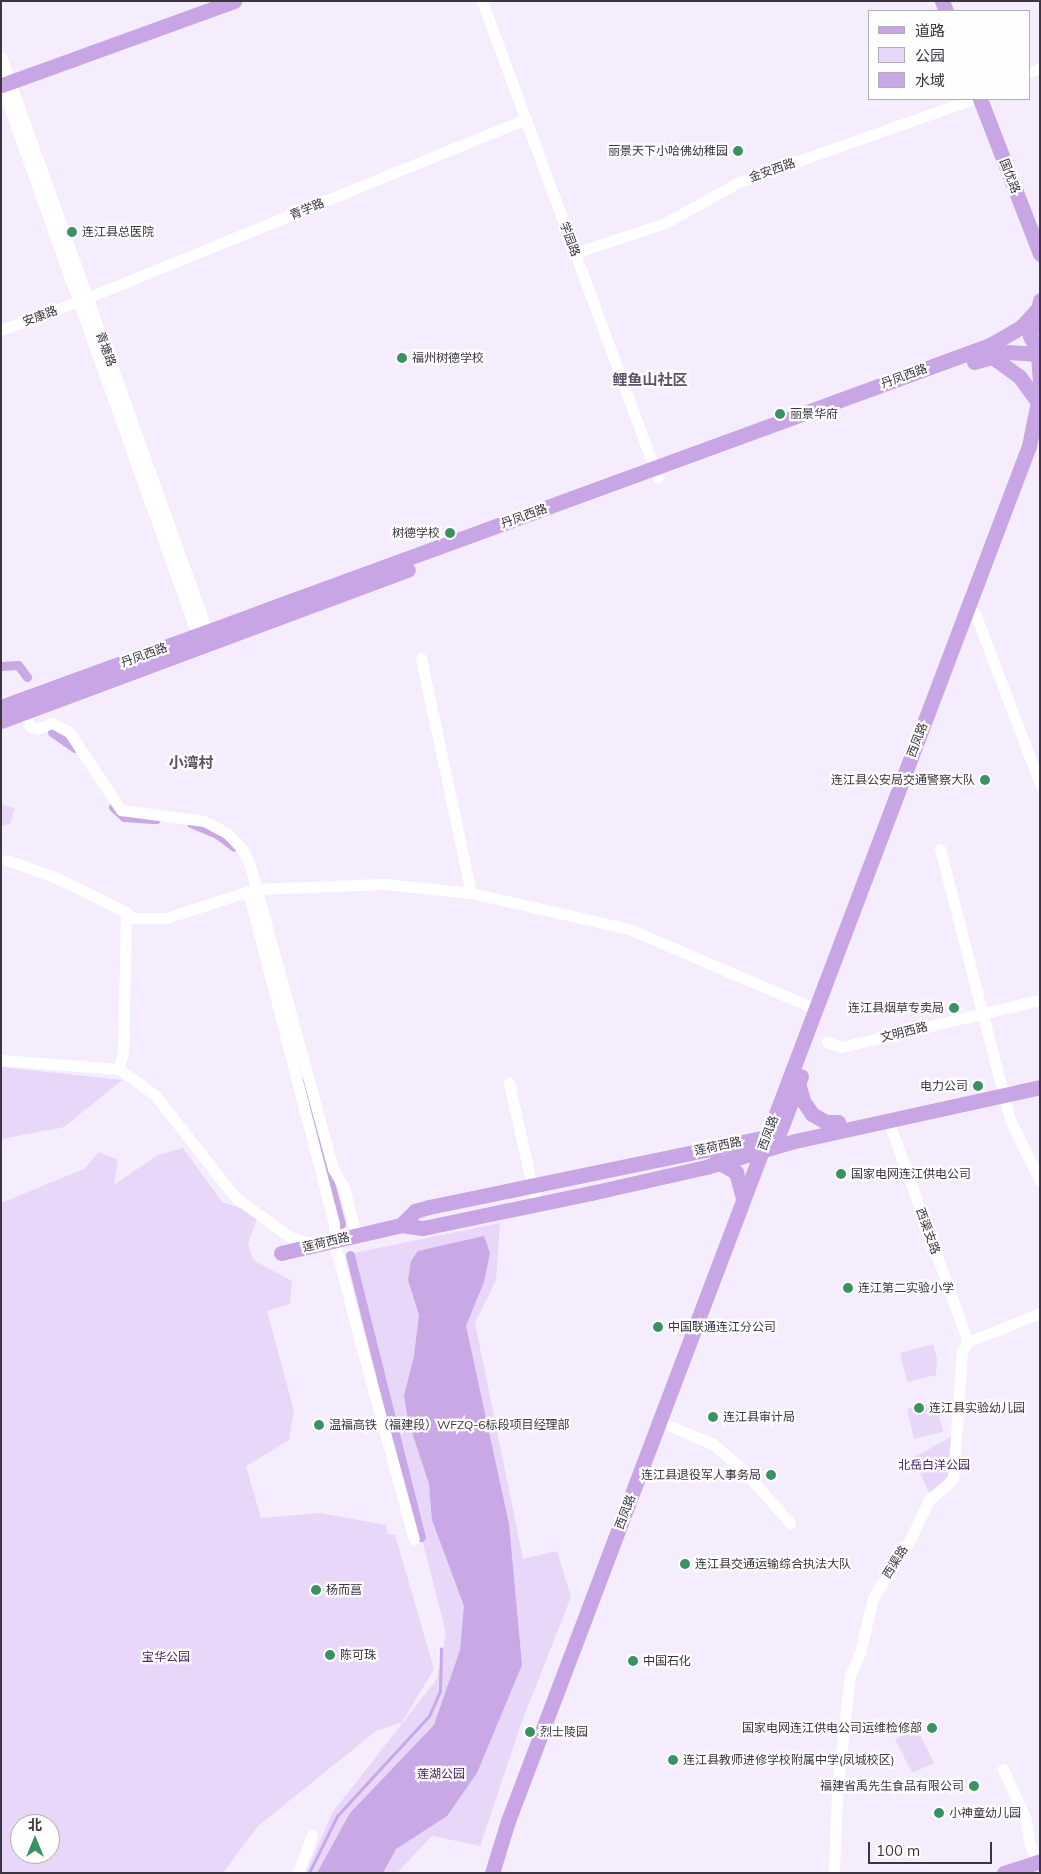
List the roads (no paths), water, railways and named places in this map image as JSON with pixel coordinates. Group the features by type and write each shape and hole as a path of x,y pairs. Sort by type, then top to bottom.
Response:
{"main road":[{"path":"4,83 234,1"},
{"name":"国优路","path":"980,100 1040,254"},
{"name":"国优路","path":"990,100 1040,227"},
{"path":"1039,305 1030,326 1030,336 1039,354 1040,381"},
{"name":"丹凤西路","path":"1,721 204,639 656,473 990,345 1016,330 1039,305"},
{"name":"丹凤西路","path":"656,473 991,356 1008,352 1039,354"},
{"path":"991,356 1019,376 1039,398"},
{"name":"西凤路","path":"503,1873 771,1141 816,1009 1029,446 1039,398"},
{"name":"西凤路","path":"492,1873 508,1821 743,1201 798,1084 1040,441"},
{"name":"丹凤西路","path":"1,707 204,639"},
{"name":"莲荷西路","path":"401,1225 419,1210 532,1186 714,1154 771,1141 888,1120 1003,1092 1040,1080"},
{"path":"798,1084 803,1101 812,1114 826,1122 838,1122"},
{"name":"莲荷西路","path":"771,1141 838,1122 1040,1087"},
{"path":"714,1154 736,1172 743,1201"},
{"name":"莲荷西路","path":"281,1253 401,1225 423,1228 706,1166 714,1154"},
{"path":"1013,1871 1039,1861"}],"street":[{"name":"学园路","path":"482,1 656,473"},
{"name":"青塘路","path":"1,57 4,83 204,639"},
{"name":"金安西路","path":"575,253 665,223 739,182 971,100"},
{"name":"青学路","path":"83,300 526,119"},
{"name":"安康路","path":"1,330 83,300"},
{"path":"974,613 1040,784"},
{"path":"421,658 471,893"},
{"path":"24,711 30,726 37,729 52,723 68,732 121,810 187,817 210,824 228,834 246,854 252,890 334,1224 334,1240 414,1539"},
{"path":"940,849 1012,1124 1040,1181"},
{"path":"7,860 57,878 126,912 134,918 166,918 252,890 385,884 471,893 629,929 816,1009"},
{"path":"252,890 333,1169 344,1187 356,1236"},
{"path":"119,1069 124,1042 126,912"},
{"name":"文明西路","path":"826,1042 841,1047 1040,1000"},
{"path":"1,1060 119,1069 155,1095 235,1197 290,1237 315,1245"},
{"path":"509,1084 536,1204"},
{"name":"西渠支路","path":"888,1120 968,1342"},
{"path":"968,1342 1040,1313"},
{"name":"西渠路","path":"834,1873 836,1790 850,1676 860,1654 873,1598 912,1536 929,1500 953,1479 960,1358 968,1342"},
{"path":"668,1425 714,1444 743,1470 790,1523"},
{"path":"1003,1769 1025,1817 1030,1846 1039,1861"},
{"path":"298,1873 312,1835"}],"water":[{"path":"484,1236 490,1253 484,1282 466,1326 509,1524 522,1665 477,1773 447,1816 396,1849 383,1873 317,1873 350,1813 434,1725 460,1650 464,1606 432,1520 429,1484 408,1420 404,1396 414,1356 419,1315 408,1280 411,1261 418,1251"}],"waterway":[{"path":"1,666 18,665 27,677"},
{"path":"52,732 75,748"},
{"path":"113,807 124,817 156,819"},
{"path":"191,823 217,834 234,847"},
{"path":"303,1081 341,1224"},
{"path":"350,1255 421,1537"},
{"path":"309,1873 337,1816 429,1716 440,1691 441,1649"}],"place":[{"name":"丽景天下小哈佛幼稚园","path":"738,151"},
{"name":"连江县总医院","path":"72,232"},
{"name":"福州树德学校","path":"402,358"},
{"name":"丽景华府","path":"780,414"},
{"name":"树德学校","path":"450,533"},
{"name":"连江县公安局交通警察大队","path":"985,780"},
{"name":"连江县烟草专卖局","path":"954,1008"},
{"name":"电力公司","path":"978,1086"},
{"name":"国家电网连江供电公司","path":"841,1174"},
{"name":"连江第二实验小学","path":"848,1288"},
{"name":"中国联通连江分公司","path":"658,1327"},
{"name":"连江县实验幼儿园","path":"919,1408"},
{"name":"连江县审计局","path":"713,1417"},
{"name":"温福高铁（福建段）WFZQ-6标段项目经理部","path":"319,1425"},
{"name":"连江县退役军人事务局","path":"771,1475"},
{"name":"连江县交通运输综合执法大队","path":"685,1564"},
{"name":"杨而菖","path":"316,1590"},
{"name":"陈可珠","path":"330,1655"},
{"name":"中国石化","path":"633,1661"},
{"name":"国家电网连江供电公司运维检修部","path":"932,1728"},
{"name":"烈士陵园","path":"530,1732"},
{"name":"连江县教师进修学校附属中学(凤城校区)","path":"673,1760"},
{"name":"福建省禹先生食品有限公司","path":"974,1786"},
{"name":"小神童幼儿园","path":"939,1813"}],"district":[{"name":"鲤鱼山社区","path":"650,380"},
{"name":"小湾村","path":"191,763"}],"park label":[{"name":"北岳白洋公园","path":"934,1465"},
{"name":"宝华公园","path":"166,1657"},
{"name":"莲湖公园","path":"441,1774"}]}
